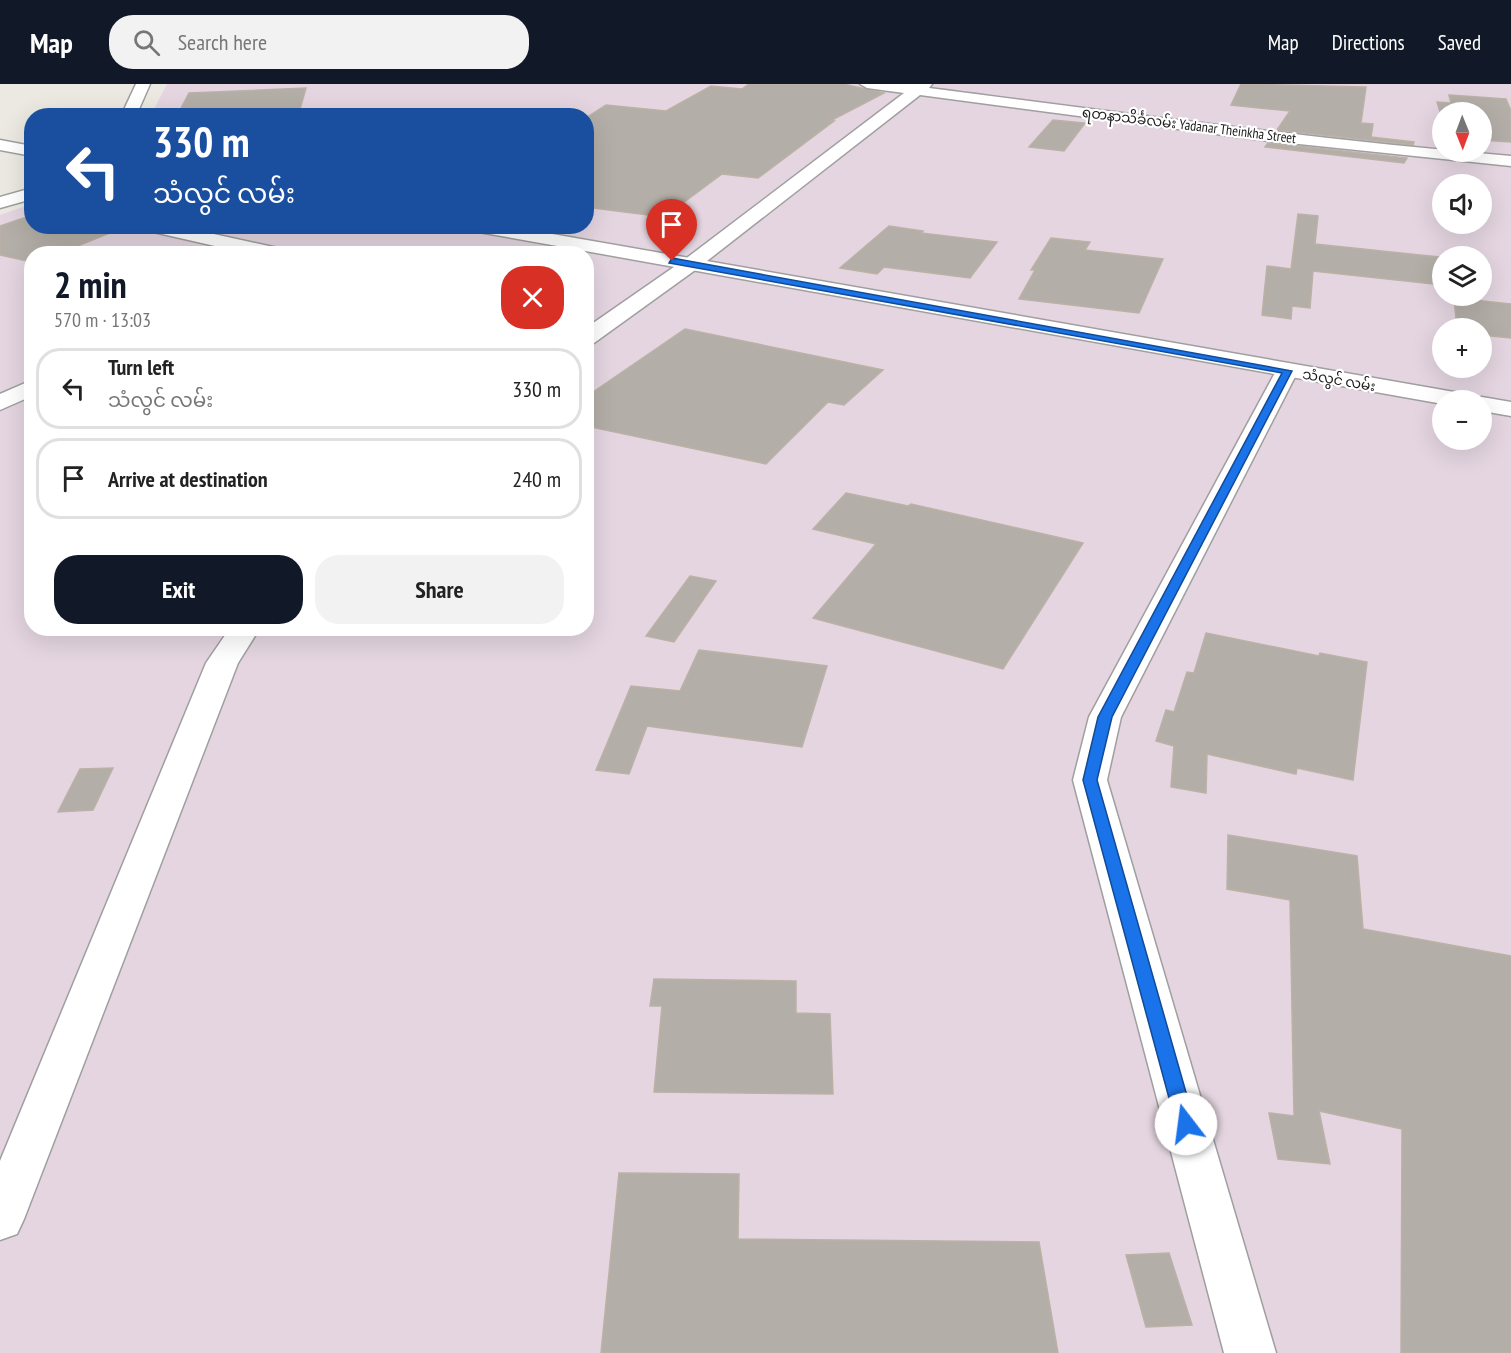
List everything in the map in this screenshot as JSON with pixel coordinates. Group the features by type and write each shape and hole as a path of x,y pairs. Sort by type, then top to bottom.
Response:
{"street":[{"path":"132,108 143,84"},
{"name":"ရတနာသိင်္ခလမ်း Yadanar Theinkha Street","path":"867,84 921,87 1315,141 1433,155 1511,161"},
{"path":"594,332 691,264 921,87"},
{"path":"0,145 24,150"},
{"path":"186,234 241,246"},
{"name":"သံလွင် လမ်း","path":"519,234 588,246"},
{"name":"သံလွင် လမ်း","path":"594,247 1432,395"},
{"path":"594,317 610,320"},
{"path":"1250,1353 1090,780 1105,717 1287,371"},
{"path":"0,403 24,391"},
{"path":"1492,406 1511,409"},
{"path":"0,1218 222,663 240,636"}],"shaded area":[{"path":"167,84 1511,84 1511,1353 0,1353 0,215 24,206 24,234 594,234 594,108 155,108"}],"building":[{"path":"749,84 843,84 884,93 830,121 834,121 758,178 722,174 664,217 594,208 594,113 606,105 666,111 711,86 742,89"},
{"path":"1241,84 1366,87 1361,123 1373,124 1371,137 1414,142 1413,145 1277,130 1290,111 1231,105"},
{"path":"306,88 300,108 181,108 189,93"},
{"path":"1449,95 1506,99 1511,111 1511,142 1492,141 1492,102 1451,102"},
{"path":"1053,120 1085,123 1064,151 1029,147"},
{"path":"1268,143 1407,158 1404,163 1265,147"},
{"path":"1298,214 1318,216 1315,244 1432,256 1432,284 1313,271 1310,308 1292,306 1291,319 1262,315 1267,266 1291,269"},
{"path":"24,218 24,234 107,234 78,246 24,246 24,260 0,255 0,226"},
{"path":"889,226 923,231 921,233 997,242 970,278 884,267 877,274 840,268"},
{"path":"1051,238 1090,242 1085,250 1163,259 1139,313 1019,299 1035,270 1031,270"},
{"path":"1492,302 1511,304 1511,338 1492,336 1492,318 1456,318 1455,306 1492,306"},
{"path":"685,329 883,370 844,405 828,402 766,464 594,428 594,392"},
{"path":"846,493 908,506 911,504 1083,543 1003,669 813,618 876,544 813,529"},
{"path":"690,576 716,581 674,642 646,636"},
{"path":"1206,633 1319,656 1320,653 1367,662 1353,780 1297,768 1296,774 1207,754 1206,793 1171,787 1174,746 1156,741 1166,710 1174,712 1187,672 1194,673"},
{"path":"699,650 827,666 802,747 647,726 629,774 596,770 631,686 680,691"},
{"path":"113,768 93,810 58,812 80,769"},
{"path":"1228,835 1357,856 1363,929 1511,956 1511,1353 1401,1353 1402,1129 1319,1111 1330,1164 1278,1159 1269,1113 1294,1116 1290,900 1227,889"},
{"path":"654,979 796,981 796,1013 830,1014 833,1094 654,1092 662,1006 650,1006"},
{"path":"619,1173 739,1174 738,1239 1039,1242 1058,1353 601,1353"},
{"path":"1169,1253 1192,1325 1146,1327 1126,1255"}],"route":[{"path":"672,261 1287,371 1105,717 1090,780 1186,1124"}]}
